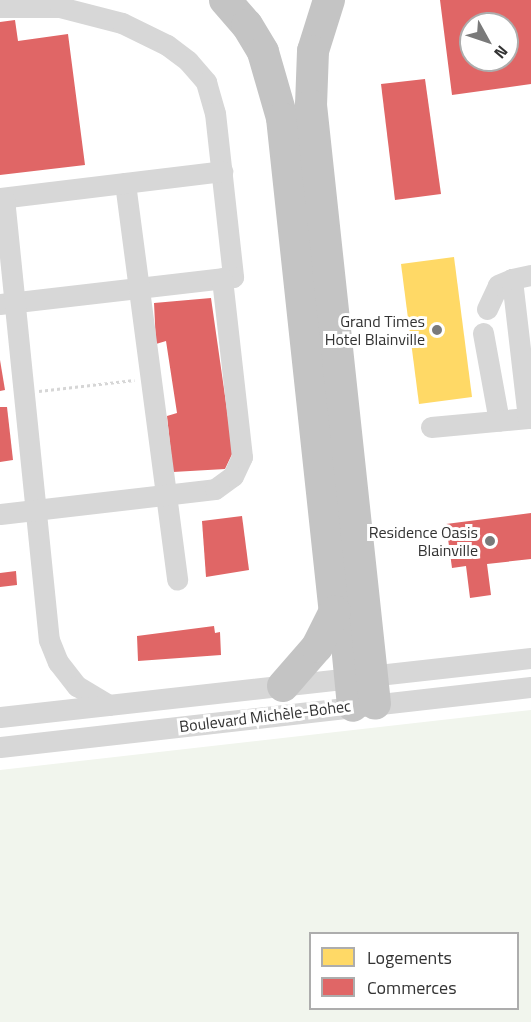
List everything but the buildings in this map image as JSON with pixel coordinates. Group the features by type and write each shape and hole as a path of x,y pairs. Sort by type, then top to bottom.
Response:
{"highway":[{"path":"225,0 247,25 263,52 282,118 335,611 363,691"},
{"path":"328,0 313,51 311,105 363,691"},
{"path":"283,686 317,647 335,611"}],"street":[{"path":"0,7 60,7 122,23 167,45 206,82 215,113 233,277 139,286 7,303"},
{"path":"109,705 82,690 58,662 49,640 24,392 7,303 2,198 222,171"},
{"path":"125,183 177,580"},
{"path":"431,427 530,418 521,277 498,285 487,309"},
{"path":"0,514 215,489 233,476 242,457 222,278"},
{"path":"483,333 499,421"},
{"name":"Boulevard Michèle-Bohec","path":"0,747 363,691 531,658"},
{"name":"Boulevard Michèle-Bohec","path":"0,717 283,686 363,691 531,687"}],"path":[{"path":"24,392 142,379"}],"shaded area":[{"path":"531,710 531,1022 0,1022 0,770"}],"place":[{"name":"Grand Times Hotel Blainville","path":"437,330"},
{"name":"Residence Oasis Blainville","path":"490,541"}]}
